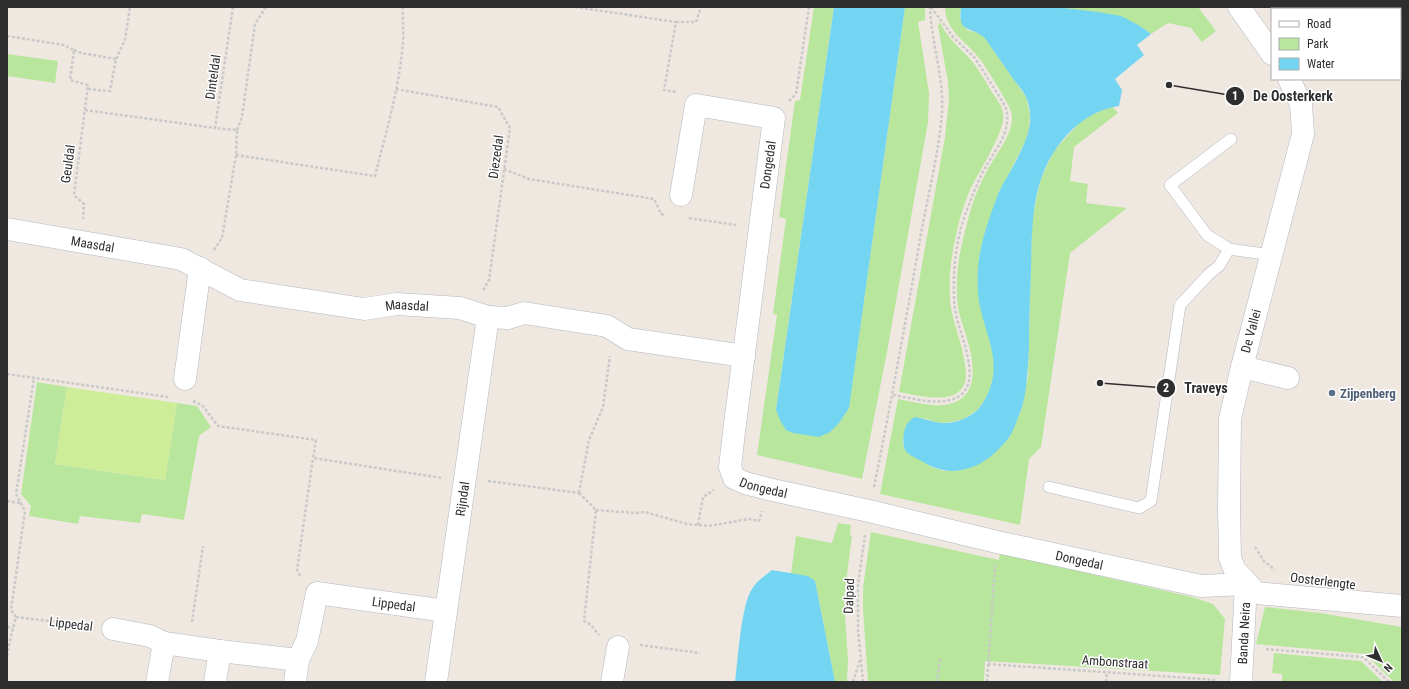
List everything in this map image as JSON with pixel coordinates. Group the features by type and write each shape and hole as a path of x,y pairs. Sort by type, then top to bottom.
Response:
{"street":[{"path":"1239,7 1271,53"},
{"name":"De Vallei","path":"1246,584 1234,570 1230,558 1230,419 1242,367 1303,134 1301,104 1289,80"},
{"path":"681,196 696,105 774,118"},
{"name":"Dongedal","path":"774,118 746,328 744,356 730,466 734,478 745,483 768,489 869,511 997,542 1201,586 1246,584"},
{"name":"Maasdal","path":"7,229 181,259 240,290 364,309 397,304 460,308 508,318 524,313 607,326 628,339 744,356"},
{"path":"180,389 200,268"},
{"name":"Rijndal","path":"436,682 466,481 479,313"},
{"path":"1242,367 1288,378"},
{"name":"Oosterlengte","path":"1246,584 1256,593 1402,606"},
{"name":"Banda Neira","path":"1241,682 1246,584"},
{"path":"295,682 298,660 307,641 317,593"},
{"name":"Lippedal","path":"317,593 446,611"},
{"path":"113,629 150,636 164,643 298,660"},
{"path":"157,682 164,643"},
{"path":"612,682 618,647"},
{"path":"215,682 220,651"}],"lane":[{"path":"1231,139 1170,185 1207,235 1229,250 1271,255"},
{"path":"1049,487 1139,508 1151,501 1180,305 1209,274 1219,266 1229,250"}],"path":[{"path":"88,89 110,91 116,59 125,40 130,7"},
{"name":"Dinteldal","path":"215,128 233,7"},
{"path":"200,268 222,238 236,155 237,130 242,117 255,24 266,7"},
{"path":"236,155 375,176 396,89 403,40 403,7"},
{"path":"575,7 676,22 696,22 700,7"},
{"path":"774,118 796,94 809,7"},
{"path":"893,395 934,402 959,396 968,386 968,362 955,306 955,259 964,219 972,196 984,169 1005,133 1008,118 1007,110 1004,104 975,58 954,38 931,7"},
{"name":"Dalpad","path":"863,682 858,630 858,584 869,511 893,395 936,157 942,113 942,90 936,48 931,26 931,7"},
{"path":"676,22 664,90 688,94 696,105"},
{"path":"7,36 64,44 81,53 116,59"},
{"name":"Geuldal","path":"74,50 70,80 88,85 74,195 84,204 81,241"},
{"name":"Diezedal","path":"396,89 498,107 510,128 488,280 483,290 473,300 479,313"},
{"path":"85,110 237,130"},
{"path":"504,169 529,179 654,199 661,214 672,216"},
{"path":"685,218 760,229"},
{"path":"579,493 589,440 603,408 608,365 617,331"},
{"path":"7,374 34,378 180,389"},
{"path":"7,656 16,617 11,610 25,511 16,494 34,378"},
{"path":"192,400 202,405 218,426 316,440 297,570 300,576 317,593"},
{"path":"313,458 460,481 476,480 579,493 596,510 636,513 646,512 687,524 709,526 749,519 759,521 768,489"},
{"path":"698,525 703,497 734,478"},
{"path":"7,501 21,504"},
{"path":"596,510 584,621 591,625 597,634 618,647 637,644 700,653"},
{"name":"Oosterlengte","path":"1251,541 1264,561 1280,574"},
{"path":"987,682 997,542"},
{"path":"188,646 203,546"},
{"name":"Lippedal","path":"16,617 113,629"},
{"path":"7,627 13,628"},
{"path":"1243,647 1363,657 1389,682"},
{"path":"853,682 861,658"},
{"path":"937,682 940,659"},
{"name":"Ambonstraat","path":"988,664 1241,682"},
{"path":"1106,682 1107,672"}],"green space":[{"path":"814,7 834,7 776,410 852,385 905,7 925,7 925,20 918,22 929,93 928,122 887,352 862,479 757,455 777,315 773,314 786,219 779,217 795,101 800,100"},
{"path":"945,7 961,7 960,17 967,30 979,33 984,37 1026,97 1030,115 1029,129 1026,140 999,193 979,257 980,306 993,350 995,369 991,387 984,402 977,410 964,419 939,423 923,418 905,432 903,442 904,448 932,467 943,471 957,471 1008,439 1021,411 1028,376 1032,221 1040,181 1053,152 1078,124 1093,114 1109,107 1113,107 1118,113 1074,147 1070,181 1088,184 1086,203 1127,208 1070,253 1041,447 1029,459 1020,525 880,494 898,399 933,405 948,404 958,401 966,395 970,386 973,365 958,307 958,263 965,230 976,194 988,169 1007,138 1012,118 1007,103 980,59 953,30 946,15"},
{"path":"1054,7 1198,7 1216,31 1202,42 1191,28 1168,23 1151,34 1140,26"},
{"path":"940,22 950,38 970,59 982,75 999,102 1003,113 1003,121 996,141 966,198 958,225 951,260 951,308 962,348 966,378 964,385 959,391 952,395 934,398 899,392 945,137 949,100 948,82 938,26"},
{"path":"7,54 58,61 55,83 7,76"},
{"path":"37,382 67,387 55,464 165,480 177,403 197,406 211,427 199,436 184,520 142,514 140,523 80,516 78,524 29,516 31,506 21,494"},
{"path":"67,387 177,403 165,480 55,464"},
{"path":"838,523 851,525 850,535 852,536 844,597 848,661 847,682 835,682 815,581 791,574 796,536 832,543"},
{"path":"871,532 999,560 1000,553 1192,597 1213,604 1225,619 1220,675 985,661 984,682 868,682 863,588"},
{"path":"1265,607 1320,613 1402,627 1402,682 1394,682 1365,654 1256,644"},
{"path":"1274,653 1361,661 1383,682 1282,682 1282,674 1272,673"}],"water":[{"path":"834,7 905,7 849,408 839,423 830,432 819,437 793,433 786,430 776,410"},
{"path":"961,7 1054,7 1098,12 1121,16 1140,26 1151,34 1137,45 1144,55 1115,79 1122,90 1119,106 1111,107 1090,116 1072,130 1055,150 1046,166 1040,182 1033,217 1027,381 1022,406 1013,431 1007,440 990,457 970,468 948,471 925,463 909,454 905,450 904,432 908,422 914,417 941,423 953,422 966,418 981,406 990,388 994,365 990,343 979,302 978,271 980,251 990,216 999,192 1024,144 1030,124 1029,108 1025,95 984,37 965,28 960,16"},
{"path":"772,570 808,576 815,581 835,682 735,682 743,620 748,597 756,583"}],"place":[{"name":"De Oosterkerk","path":"1169,85"},
{"name":"Traveys","path":"1100,383"},
{"name":"Zijpenberg","path":"1332,393"}]}
